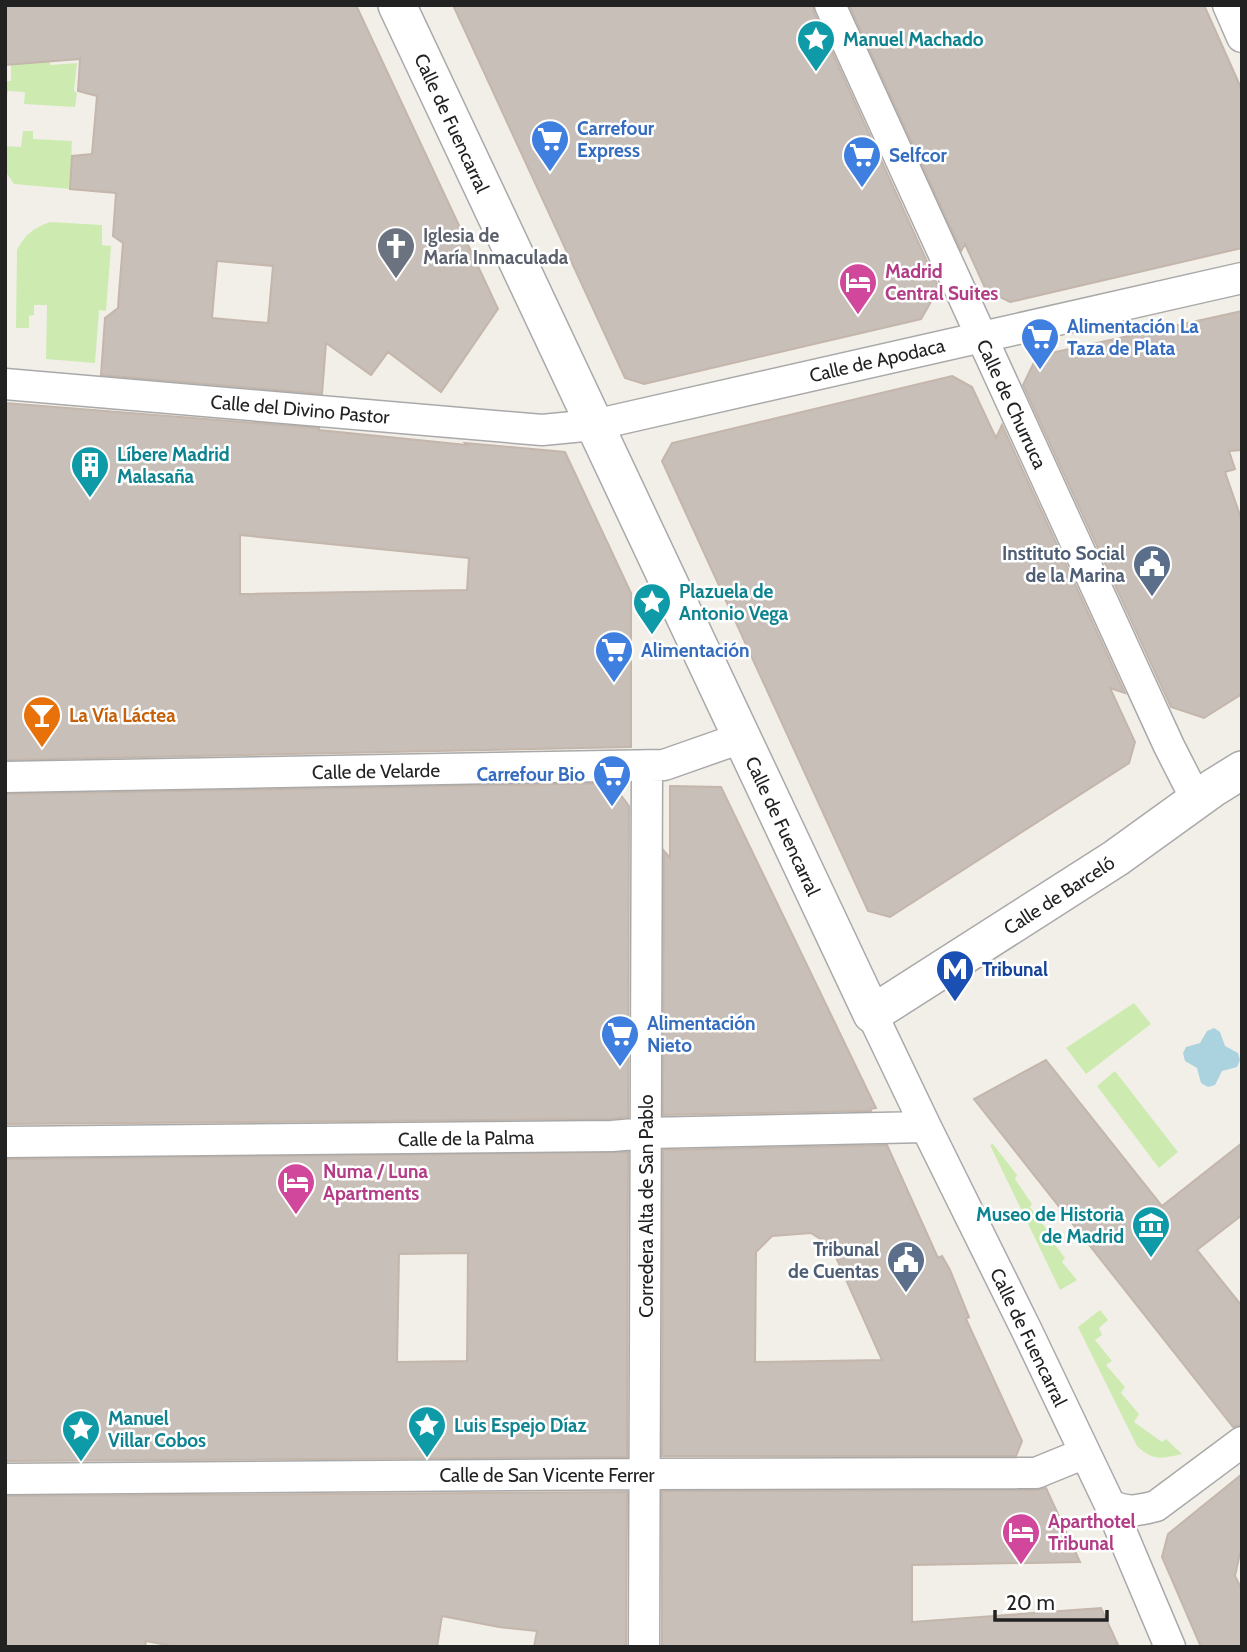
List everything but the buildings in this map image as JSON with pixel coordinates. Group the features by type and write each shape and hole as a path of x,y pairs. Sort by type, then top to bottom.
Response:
{"street":[{"name":"Calle de Fuencarral","path":"397,5 872,1014 1110,1505 1170,1647"},
{"name":"Calle de Churruca","path":"830,5 1169,746 1197,800"},
{"path":"1227,5 1242,37"},
{"name":"Calle de Apodaca","path":"594,425 1242,278"},
{"name":"Calle del Divino Pastor","path":"5,384 542,430 594,425"},
{"name":"Calle de Velarde","path":"5,777 647,766 664,765 741,738"},
{"name":"Corredera Alta de San Pablo","path":"644,1647 647,766"},
{"name":"Calle de Barceló","path":"872,1014 1116,858 1242,770"},
{"name":"Calle de la Palma","path":"5,1142 612,1136 926,1127"},
{"path":"1110,1505 1124,1511 1156,1506 1242,1442"},
{"name":"Calle de San Vicente Ferrer","path":"5,1479 1036,1473 1085,1453"}],"green space":[{"path":"50,61 50,65 77,63 75,107 24,104 25,92 8,91 5,104 5,81 11,81 11,64"},
{"path":"23,131 33,131 33,139 72,141 70,189 14,184 5,171 5,146 21,147"},
{"path":"50,222 102,225 102,245 111,246 106,311 99,310 95,363 46,359 47,305 34,305 34,315 29,316 29,328 16,328 17,250 31,232"},
{"path":"1134,1003 1151,1024 1086,1074 1066,1048"},
{"path":"1115,1071 1178,1152 1159,1168 1097,1086"},
{"path":"993,1144 1017,1175 1015,1179 1032,1204 1030,1207 1057,1243 1055,1245 1065,1258 1062,1262 1077,1280 1060,1290 990,1145"},
{"path":"1100,1310 1108,1320 1099,1328 1102,1335 1095,1340 1112,1361 1106,1365 1125,1387 1121,1393 1139,1414 1134,1422 1162,1442 1166,1439 1182,1454 1158,1458 1137,1446 1078,1327"}],"water":[{"path":"1214,1028 1220,1032 1225,1046 1238,1053 1240,1060 1237,1067 1222,1071 1215,1085 1208,1087 1201,1083 1197,1068 1185,1061 1183,1053 1186,1047 1200,1043 1207,1031"}],"place":[{"name":"Manuel Machado","path":"816,73"},
{"name":"Carrefour Express","path":"550,173"},
{"name":"Selfcor","path":"862,189"},
{"name":"Iglesia de María Inmaculada","path":"396,280"},
{"name":"Madrid Central Suites","path":"858,316"},
{"name":"Alimentación La Taza de Plata","path":"1040,371"},
{"name":"Líbere Madrid Malasaña","path":"90,499"},
{"name":"Instituto Social de la Marina","path":"1152,598"},
{"name":"Plazuela de Antonio Vega","path":"652,636"},
{"name":"Alimentación","path":"614,684"},
{"name":"La Vía Láctea","path":"42,749"},
{"name":"Carrefour Bio","path":"612,808"},
{"name":"Tribunal","path":"955,1003"},
{"name":"Alimentación Nieto","path":"620,1068"},
{"name":"Numa / Luna Apartments","path":"296,1216"},
{"name":"Museo de Historia de Madrid","path":"1151,1259"},
{"name":"Tribunal de Cuentas","path":"906,1294"},
{"name":"Luis Espejo Díaz","path":"427,1459"},
{"name":"Manuel Villar Cobos","path":"81,1463"},
{"name":"Aparthotel Tribunal","path":"1021,1566"}]}
